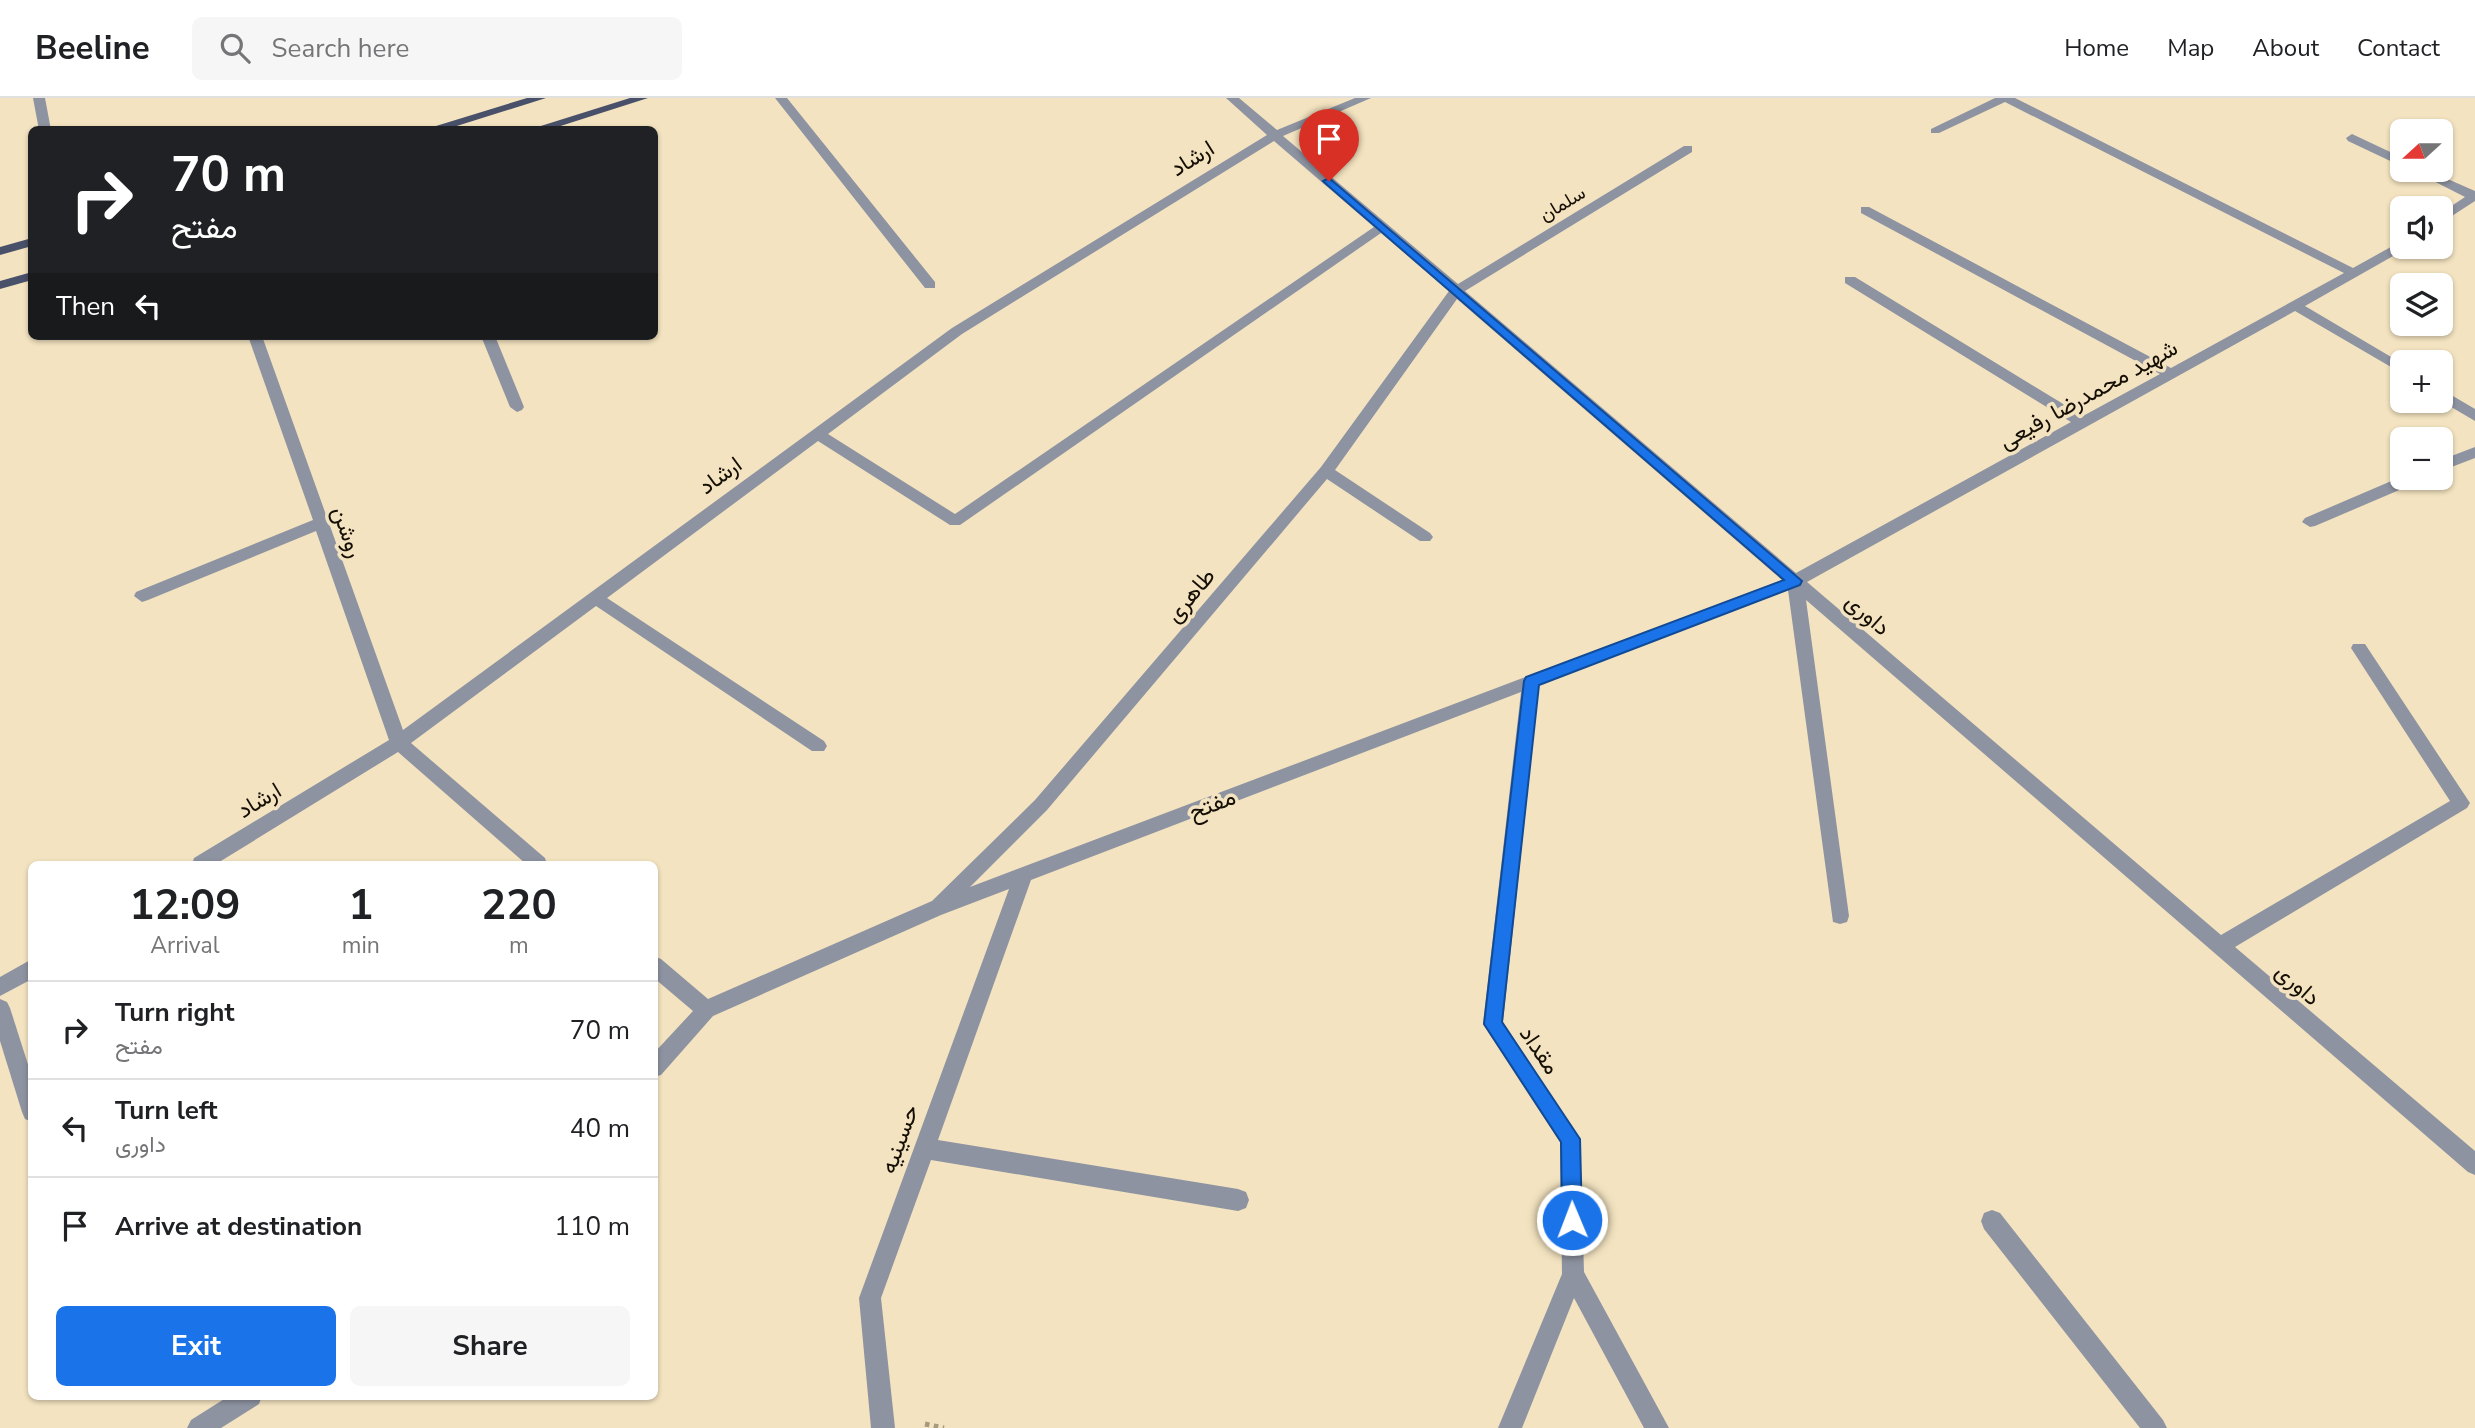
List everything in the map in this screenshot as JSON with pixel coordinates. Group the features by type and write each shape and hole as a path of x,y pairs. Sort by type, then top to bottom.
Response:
{"main road":[{"path":"443,126 540,98"},
{"path":"548,126 642,98"},
{"path":"0,251 28,243"},
{"path":"0,285 28,277"}],"street":[{"path":"39,98 44,126"},
{"path":"781,98 930,285"},
{"name":"داوری","path":"1232,98 2475,1165"},
{"name":"ارشاد","path":"206,861 399,743 957,331 1275,135 1365,98"},
{"path":"1935,131 2005,98 2355,274"},
{"path":"2352,138 2390,157"},
{"name":"سلمان","path":"1456,290 1688,149"},
{"path":"2445,182 2474,195 2453,210"},
{"path":"1865,210 2172,374"},
{"path":"818,434 955,522 1382,227"},
{"name":"شهید محمدرضا رفیعی","path":"1795,581 2390,254"},
{"path":"1850,280 2083,423"},
{"name":"طاهری","path":"934,909 1041,804 1326,471 1456,290"},
{"path":"2296,306 2390,362"},
{"name":"روشن","path":"256,340 399,743"},
{"path":"490,340 517,407"},
{"path":"2453,402 2475,416"},
{"path":"2453,461 2475,452"},
{"path":"1326,471 1425,537"},
{"path":"2310,522 2390,488"},
{"path":"142,596 321,523"},
{"path":"1795,581 1840,916"},
{"name":"مفتح","path":"658,1064 706,1010 934,909 1795,581"},
{"path":"595,598 818,746"},
{"path":"2219,946 2461,803 2359,648"},
{"name":"مقداد","path":"1510,1428 1573,1274 1570,1139 1493,1024 1531,681"},
{"path":"399,743 535,861"},
{"name":"حسینیه","path":"883,1428 870,1298 1023,876"},
{"path":"658,968 706,1010"},
{"path":"0,987 28,970"},
{"path":"0,1008 28,1099"},
{"path":"923,1148 1238,1200"},
{"path":"1992,1221 2155,1428"},
{"path":"1573,1274 1657,1428"},
{"path":"199,1428 244,1400"}],"route":[{"path":"1329,181 1795,581 1531,681 1493,1024 1570,1139 1572,1220"}]}
